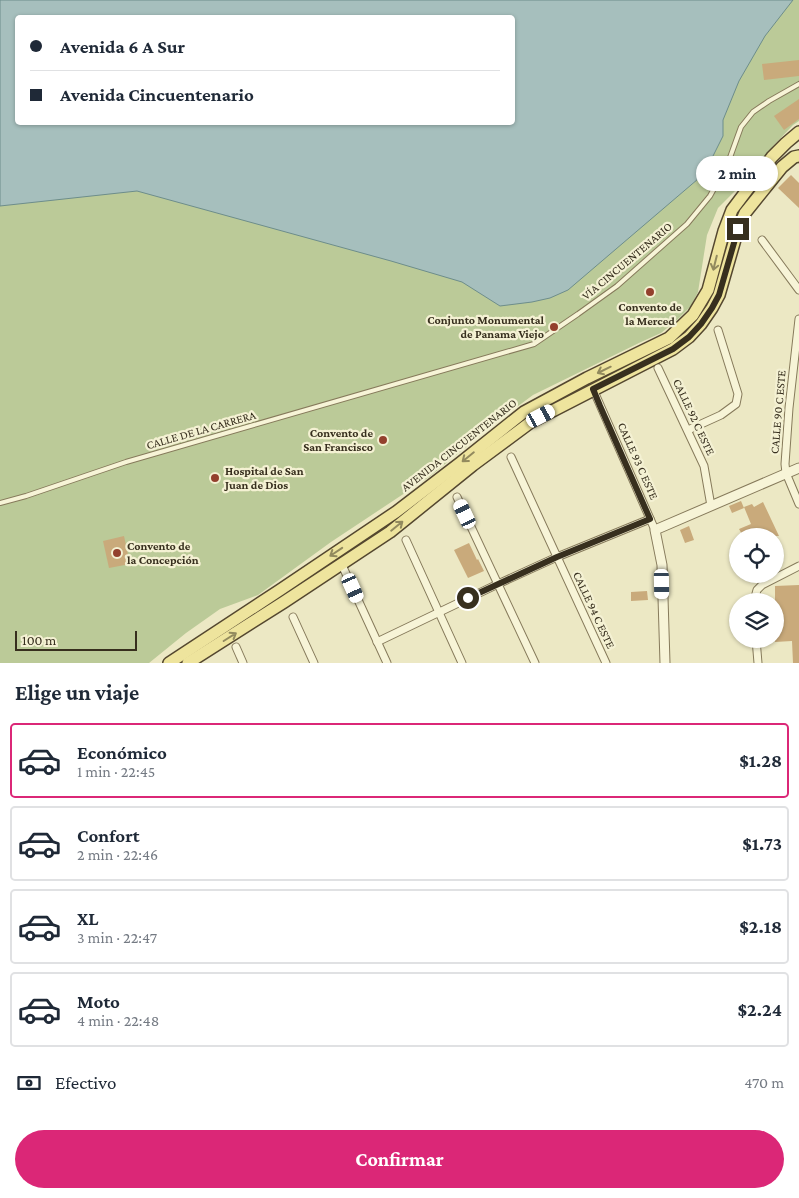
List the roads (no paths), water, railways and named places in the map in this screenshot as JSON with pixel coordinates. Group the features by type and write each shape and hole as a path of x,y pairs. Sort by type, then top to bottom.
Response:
{"main road":[{"name":"AVENIDA CINCUENTENARIO","path":"169,663 396,512 524,412 587,378 669,338 693,315 708,290 724,231 732,210 772,157 799,132"},
{"name":"AVENIDA CINCUENTENARIO","path":"188,663 342,565 390,532 531,422 673,349 689,337 701,324 719,295 738,229 745,213 782,167 794,157 799,156"}],"street":[{"path":"762,240 799,290"},
{"name":"CALLE 90 C ESTE","path":"799,319 785,464 786,473 799,504"},
{"path":"688,430 721,415 736,404 738,394 718,330"},
{"name":"CALLE 92 C ESTE","path":"658,368 704,466 711,506"},
{"name":"CALLE 93 C ESTE","path":"593,389 655,530 662,565 665,663"},
{"name":"CALLE 94 C ESTE","path":"510,457 606,663"},
{"path":"655,530 799,468"},
{"path":"457,497 535,663"},
{"path":"377,642 557,557 650,519"},
{"path":"406,540 462,663"},
{"path":"342,565 387,663"},
{"path":"756,593 757,590 767,582 799,566"},
{"path":"293,617 314,663"},
{"path":"236,647 243,663"},
{"path":"757,648 758,663"}],"lane":[{"name":"VÍA CINCUENTENARIO","path":"409,380 534,344 617,286 687,224 710,196 728,163 741,127 753,112 799,84"},
{"name":"CALLE DE LA CARRERA","path":"0,503 126,462 409,380"}],"water":[{"path":"0,0 793,0 765,36 739,81 723,120 723,136 712,158 698,179 568,290 550,298 500,306 462,282 137,191 0,206"}],"place":[{"name":"Convento de la Merced","path":"650,292"},
{"name":"Conjunto Monumental de Panama Viejo","path":"554,327"},
{"name":"Convento de San Francisco","path":"383,440"},
{"name":"Hospital de San Juan de Dios","path":"215,478"},
{"name":"Convento de la Concepción","path":"117,553"}]}
